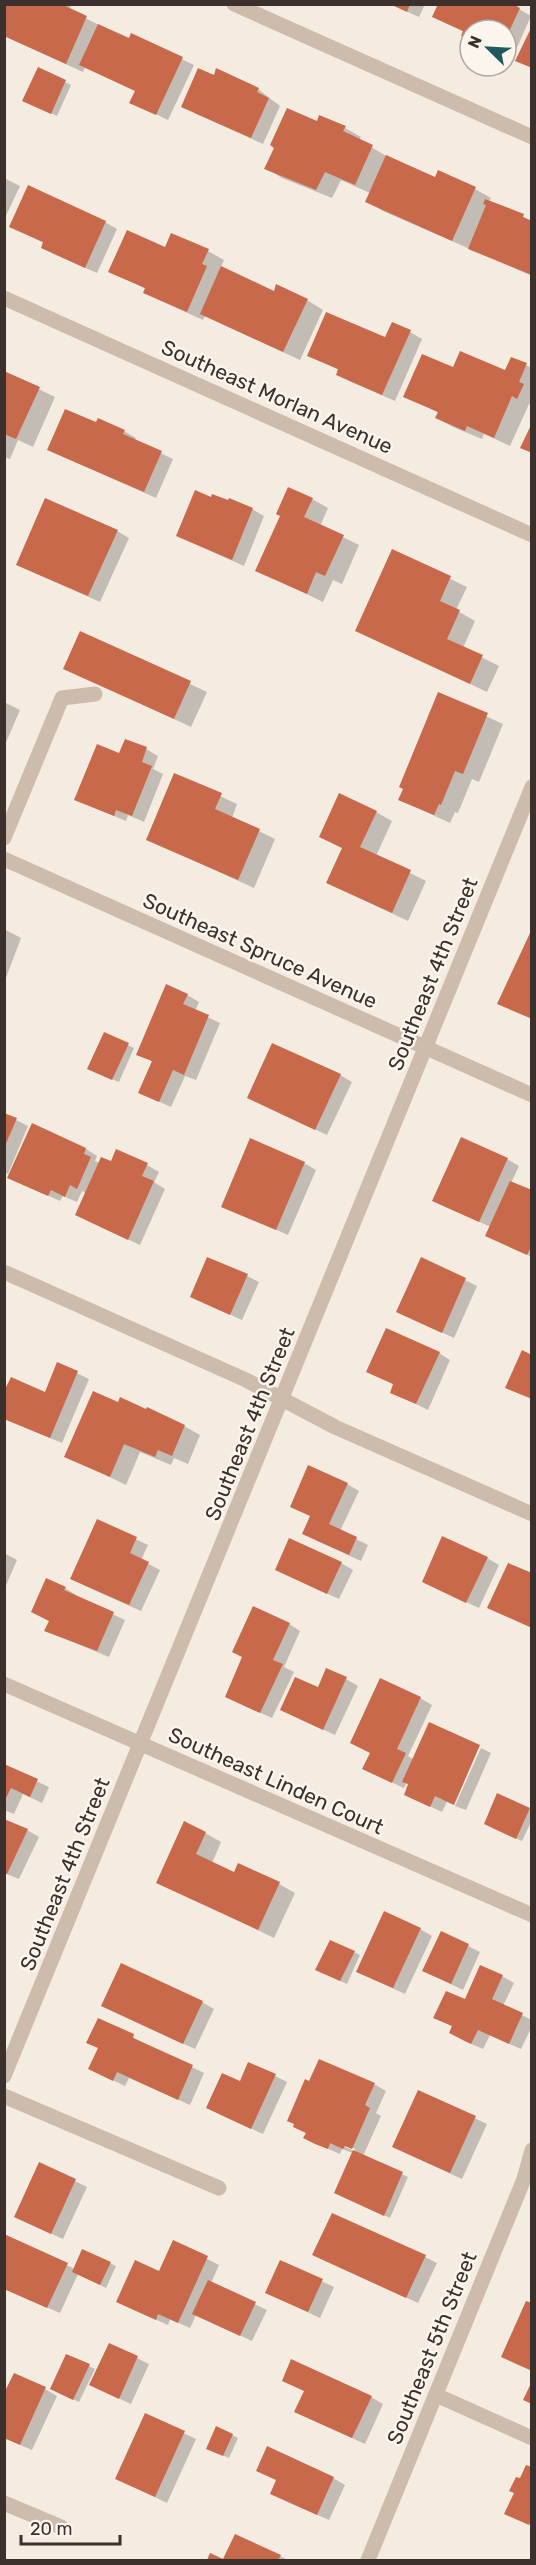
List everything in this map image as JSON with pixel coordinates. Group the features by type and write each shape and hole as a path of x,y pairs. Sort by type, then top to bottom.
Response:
{"street":[{"path":"234,4 531,137"},
{"name":"Southeast Morlan Avenue","path":"4,298 531,535"},
{"path":"4,838 62,698 95,694"},
{"name":"Southeast 4th Street","path":"4,2076 531,788"},
{"name":"Southeast Spruce Avenue","path":"4,859 531,1095"},
{"path":"4,1272 283,1398 335,1427 531,1514"},
{"name":"Southeast Linden Court","path":"4,1684 531,1915"},
{"path":"4,2096 219,2188"},
{"name":"Southeast 5th Street","path":"368,2560 524,2179 531,2150"},
{"path":"436,2395 531,2438"},
{"path":"4,2503 61,2527"}],"building":[{"path":"4,4 61,4 87,16 66,64 4,36"},
{"path":"390,4 410,4 407,12"},
{"path":"438,4 513,4 520,8 515,18 458,18 458,29 432,17"},
{"path":"98,24 129,38 131,33 183,57 156,115 129,103 135,91 79,65"},
{"path":"532,26 532,68 518,62 518,55"},
{"path":"38,67 66,80 51,114 22,101"},
{"path":"198,68 214,75 216,68 259,88 257,92 269,98 251,138 181,107"},
{"path":"287,108 317,121 319,115 346,126 343,131 373,145 355,185 325,172 316,190 264,169 274,148 270,145"},
{"path":"386,155 435,177 438,170 476,187 452,241 365,202"},
{"path":"28,185 106,221 85,268 41,248 43,242 9,227"},
{"path":"485,199 524,214 523,217 532,221 532,275 468,249 486,205 483,204"},
{"path":"127,230 165,247 171,233 209,249 202,264 207,266 187,312 143,293 145,288 108,272"},
{"path":"221,266 274,291 276,284 308,299 283,352 200,314"},
{"path":"326,312 385,337 392,322 411,330 382,395 336,375 338,369 307,356"},
{"path":"460,351 505,370 511,357 527,363 519,382 524,384 517,399 512,396 494,438 467,426 465,431 435,418 438,412 403,397 422,354 453,367"},
{"path":"4,371 40,387 16,439 4,434"},
{"path":"65,409 96,422 98,418 125,430 123,434 162,451 144,492 47,450"},
{"path":"532,423 532,453 520,448"},
{"path":"288,487 313,498 304,517 344,535 325,576 316,572 307,594 255,571 280,516 276,514"},
{"path":"195,490 211,497 212,494 228,500 229,498 253,508 232,560 176,536"},
{"path":"45,498 118,530 88,596 16,565"},
{"path":"392,549 451,576 440,601 460,610 447,639 483,655 470,684 355,631"},
{"path":"80,631 191,681 174,719 63,669"},
{"path":"438,692 488,713 463,774 455,771 441,805 439,804 434,815 398,800 403,789 399,787"},
{"path":"125,739 147,747 142,762 152,766 132,816 116,810 114,816 74,800 97,744 119,753"},
{"path":"174,773 222,793 215,809 260,829 238,880 146,840"},
{"path":"339,793 377,811 360,847 411,870 392,913 326,883 342,848 319,837"},
{"path":"532,933 532,1019 497,1004"},
{"path":"166,984 188,994 183,1004 209,1015 184,1075 173,1070 159,1102 138,1093 152,1061 136,1055"},
{"path":"104,1032 129,1043 112,1080 87,1069"},
{"path":"272,1043 341,1074 315,1130 247,1098"},
{"path":"4,1113 17,1118 4,1148"},
{"path":"32,1123 86,1148 84,1154 91,1157 77,1189 70,1185 65,1197 51,1190 48,1196 7,1178"},
{"path":"461,1137 508,1158 479,1222 432,1201"},
{"path":"250,1138 305,1162 276,1230 221,1207"},
{"path":"116,1149 148,1163 142,1176 154,1181 128,1240 75,1215 101,1157 111,1161"},
{"path":"510,1181 532,1190 532,1245 527,1255 485,1236"},
{"path":"207,1257 248,1274 230,1315 190,1297"},
{"path":"421,1257 466,1278 442,1333 396,1312"},
{"path":"386,1328 440,1352 416,1404 390,1393 393,1384 366,1372"},
{"path":"522,1350 532,1355 532,1399 505,1388"},
{"path":"57,1362 78,1371 50,1438 4,1419 4,1391 11,1377 45,1392"},
{"path":"93,1391 118,1402 120,1397 185,1425 172,1456 158,1450 155,1457 124,1444 110,1477 64,1457"},
{"path":"308,1465 348,1483 329,1524 357,1537 349,1555 302,1534 310,1516 290,1507"},
{"path":"97,1519 137,1537 130,1553 149,1562 129,1605 70,1579"},
{"path":"442,1536 488,1557 466,1603 422,1582"},
{"path":"289,1538 342,1562 327,1594 275,1570"},
{"path":"508,1563 532,1573 532,1628 487,1608"},
{"path":"46,1578 66,1587 64,1590 114,1612 97,1651 44,1631 49,1621 31,1612"},
{"path":"253,1606 290,1623 273,1660 283,1664 260,1713 225,1697 242,1657 232,1652"},
{"path":"326,1668 347,1677 323,1730 280,1710 295,1677 318,1687"},
{"path":"380,1678 421,1697 397,1749 406,1753 392,1783 362,1769 370,1753 350,1743"},
{"path":"429,1722 480,1745 454,1805 435,1796 430,1807 404,1795 408,1784 402,1782"},
{"path":"4,1764 38,1779 30,1797 11,1788 4,1802"},
{"path":"497,1793 530,1808 516,1839 484,1824"},
{"path":"4,1819 28,1829 7,1874 4,1873"},
{"path":"184,1821 206,1832 196,1854 234,1872 238,1863 280,1882 258,1930 156,1883"},
{"path":"384,1911 421,1928 393,1988 356,1972"},
{"path":"441,1931 469,1944 451,1984 422,1971"},
{"path":"330,1940 355,1951 340,1981 315,1970"},
{"path":"121,1963 203,2001 183,2044 101,2006"},
{"path":"480,1965 503,1975 492,1999 523,2013 509,2044 478,2030 471,2044 449,2033 452,2026 433,2018 446,1991 465,1999"},
{"path":"98,2018 134,2034 133,2038 193,2065 178,2100 117,2072 113,2081 88,2069 98,2048 86,2043"},
{"path":"319,2059 375,2083 365,2105 370,2108 352,2149 345,2146 343,2149 330,2143 328,2149 315,2144 303,2138 306,2133 293,2127 294,2124 287,2121 305,2079 309,2081"},
{"path":"248,2062 276,2074 251,2129 206,2108 222,2073 240,2081"},
{"path":"418,2090 476,2116 450,2173 392,2147"},
{"path":"353,2150 403,2172 384,2216 334,2193"},
{"path":"39,2162 76,2179 51,2234 14,2217"},
{"path":"332,2213 426,2255 406,2298 312,2255"},
{"path":"4,2234 68,2263 47,2308 4,2289"},
{"path":"173,2240 208,2256 178,2323 158,2314 156,2320 116,2302 135,2260 159,2271"},
{"path":"82,2249 111,2262 100,2285 72,2272"},
{"path":"280,2260 323,2279 308,2312 265,2293"},
{"path":"208,2280 256,2302 240,2336 192,2314"},
{"path":"526,2301 532,2303 532,2371 501,2357"},
{"path":"109,2343 138,2356 119,2399 89,2385"},
{"path":"66,2354 90,2364 73,2400 50,2389"},
{"path":"291,2359 372,2396 352,2438 294,2412 304,2391 282,2381"},
{"path":"14,2373 46,2387 20,2445 4,2438 4,2393"},
{"path":"532,2381 532,2404 523,2400"},
{"path":"145,2413 185,2431 155,2497 115,2479"},
{"path":"216,2426 233,2434 223,2456 206,2449"},
{"path":"267,2446 334,2477 317,2515 270,2494 276,2480 256,2471"},
{"path":"526,2465 532,2467 532,2520 529,2525 504,2514 514,2493 509,2491 516,2477 520,2478"},
{"path":"235,2534 281,2555 278,2560 207,2560 210,2553 223,2559"}]}
